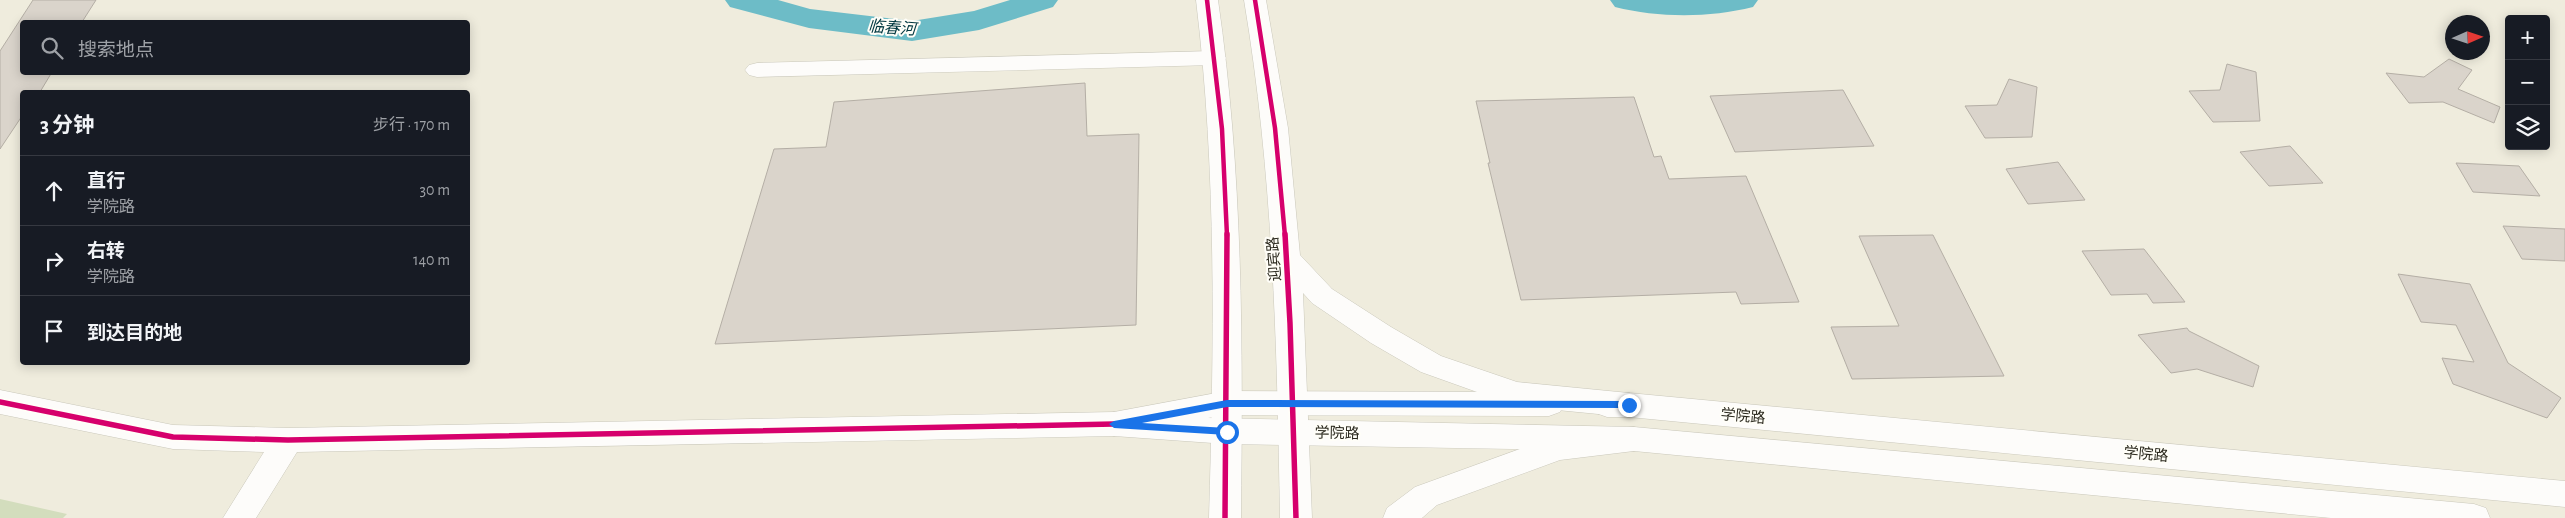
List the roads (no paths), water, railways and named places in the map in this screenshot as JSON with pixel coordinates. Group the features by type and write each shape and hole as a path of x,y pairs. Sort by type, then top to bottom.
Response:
{"main road":[{"path":"1209,10 1222,134 1229,322 1225,518"},
{"name":"迎宾路","path":"1257,10 1266,58 1288,259 1296,518"},
{"path":"757,70 1214,58"},
{"path":"1288,259 1322,296 1431,364 1516,394 1629,405"},
{"name":"学院路","path":"0,402 173,437 288,440 1114,424 1227,417 1293,418 1634,439 2474,518"},
{"name":"学院路","path":"1293,418 1629,405 2565,494"},
{"path":"1399,518 1426,496 1558,448 1634,439"},
{"path":"239,518 288,440"}],"waterway":[{"name":"临春河","path":"741,0 809,18 912,31 979,20 1042,0"},
{"name":"临春河","path":"1626,0 1688,6 1742,0"}]}
